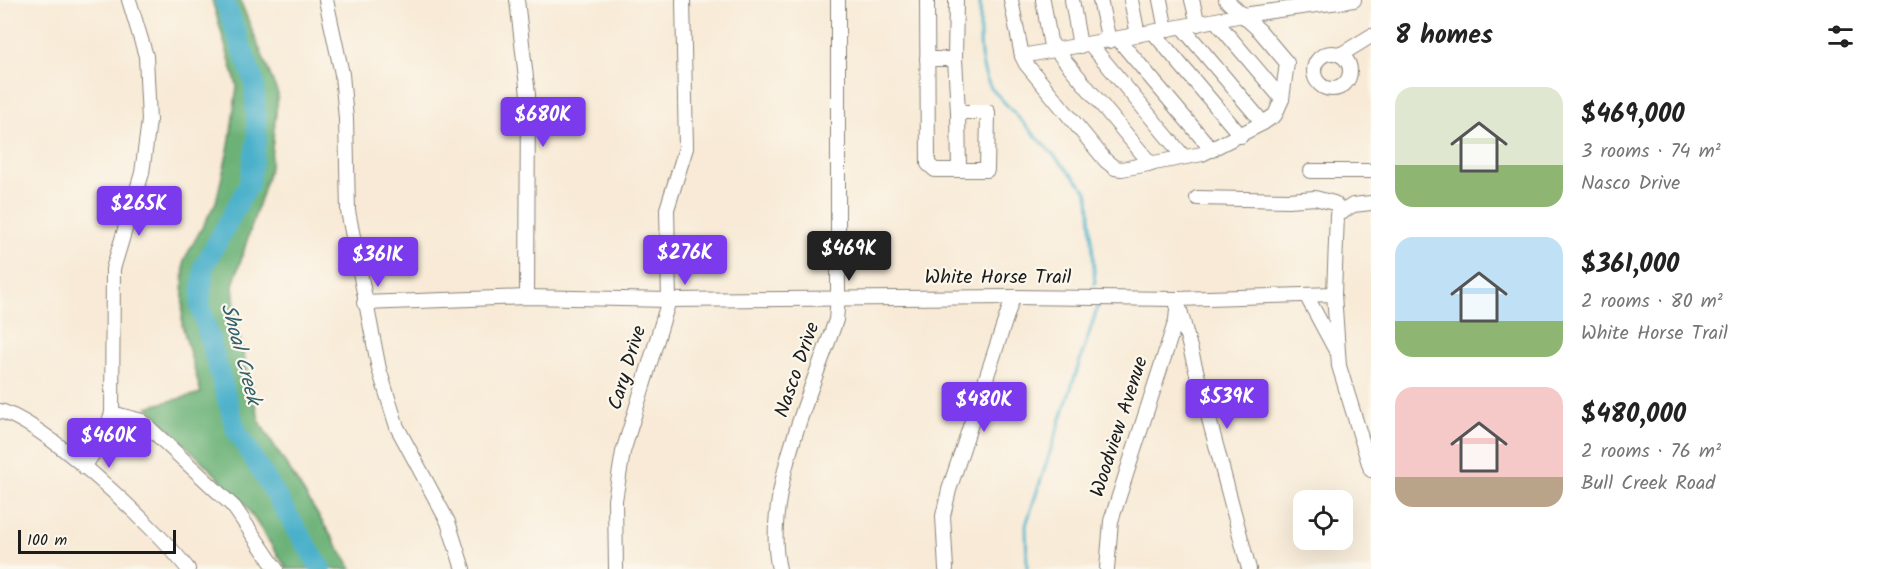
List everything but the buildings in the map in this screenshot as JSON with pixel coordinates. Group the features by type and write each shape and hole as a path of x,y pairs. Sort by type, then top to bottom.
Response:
{"street":[{"path":"84,467 104,437 112,413 113,270 142,173 149,120 146,56 129,0"},
{"path":"326,0 342,74 346,118 348,211 364,303 379,369 397,427 448,522 463,569"},
{"path":"517,0 528,95 527,297"},
{"name":"Cary Drive","path":"616,569 613,537 615,500 623,452 669,300 667,209 686,148 683,0"},
{"name":"Nasco Drive","path":"779,569 775,522 779,496 785,470 836,320 838,298 838,0"},
{"path":"927,0 928,164 935,170 987,170 988,112 958,112"},
{"path":"956,0 955,59 959,170"},
{"path":"1011,0 1022,56 1106,161 1115,168 1122,169 1212,150 1241,136 1275,115 1282,99 1287,63 1226,0"},
{"path":"1043,0 1050,41 1151,164"},
{"path":"1072,0 1085,45 1184,157"},
{"path":"1101,0 1113,40 1212,150"},
{"path":"1131,0 1138,35"},
{"path":"1160,0 1160,31 1241,136"},
{"path":"1192,0 1198,24"},
{"path":"1294,0 1307,7"},
{"path":"1022,56 1243,15 1354,0"},
{"path":"1216,21 1282,99"},
{"path":"1182,27 1263,123"},
{"path":"1340,55 1371,36"},
{"path":"927,59 955,59"},
{"path":"1311,171 1371,171"},
{"path":"1197,198 1289,200 1315,198 1334,203 1343,212"},
{"path":"1371,203 1353,205 1337,215 1335,294 1339,366 1371,470"},
{"name":"White Horse Trail","path":"364,303 527,297 669,300 1013,297 1178,299 1335,294"},
{"path":"1306,295 1338,354"},
{"path":"946,569 944,516 949,490 1013,297"},
{"path":"1178,299 1249,569"},
{"name":"Woodview Avenue","path":"1107,569 1111,521 1176,320 1178,299"},
{"path":"0,411 45,436 84,467 168,543 188,569"},
{"path":"112,413 142,421 234,507 276,569"}],"green space":[{"path":"212,0 240,0 278,94 270,168 233,285 237,327 260,423 352,569 287,569 244,503 147,407 201,393 182,325 184,260 216,202 229,146 237,86"}],"waterway":[{"name":"Shoal Creek","path":"224,0 254,81 257,138 249,184 204,266 200,306 236,430 321,569"},
{"path":"980,0 981,56 991,88 1086,190 1089,198 1095,284"},
{"path":"1027,569 1026,525 1098,306"}]}
